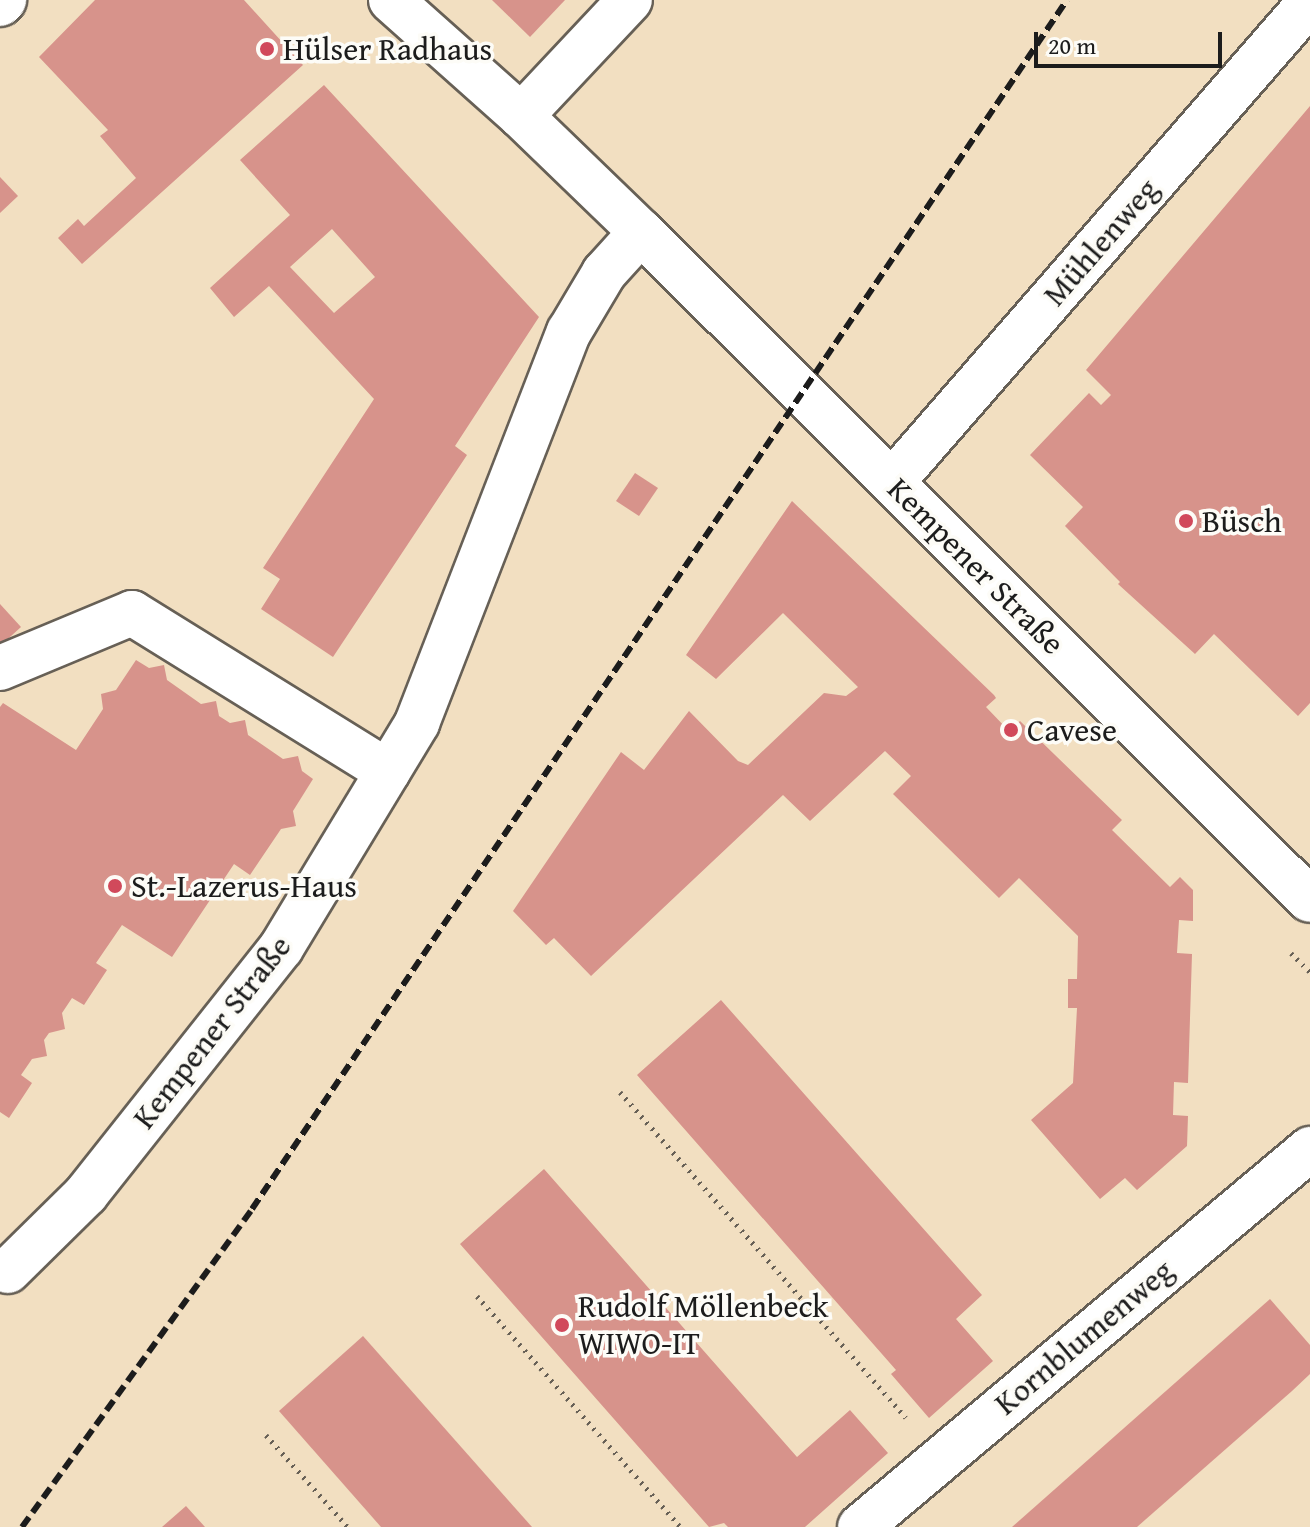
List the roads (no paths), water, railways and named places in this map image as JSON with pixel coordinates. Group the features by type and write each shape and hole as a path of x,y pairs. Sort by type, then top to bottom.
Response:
{"street":[{"path":"0,4 4,0"},
{"name":"Kempener Straße","path":"391,0 521,116 641,232 1310,900"},
{"path":"521,116 630,0"},
{"name":"Mühlenweg","path":"892,482 1310,2"},
{"name":"Kempener Straße","path":"8,1271 86,1194 281,948 417,723 569,332 604,273 641,232"},
{"path":"0,668 132,613 388,772"},
{"name":"Kornblumenweg","path":"860,1527 1310,1149"}],"railway":[{"path":"22,1527 252,1209 1067,0"}],"place":[{"name":"Hülser Radhaus","path":"267,49"},
{"name":"Büsch","path":"1186,521"},
{"name":"Cavese","path":"1011,730"},
{"name":"St.-Lazerus-Haus","path":"115,886"},
{"name":"Rudolf Möllenbeck WIWO-IT","path":"562,1325"}]}
